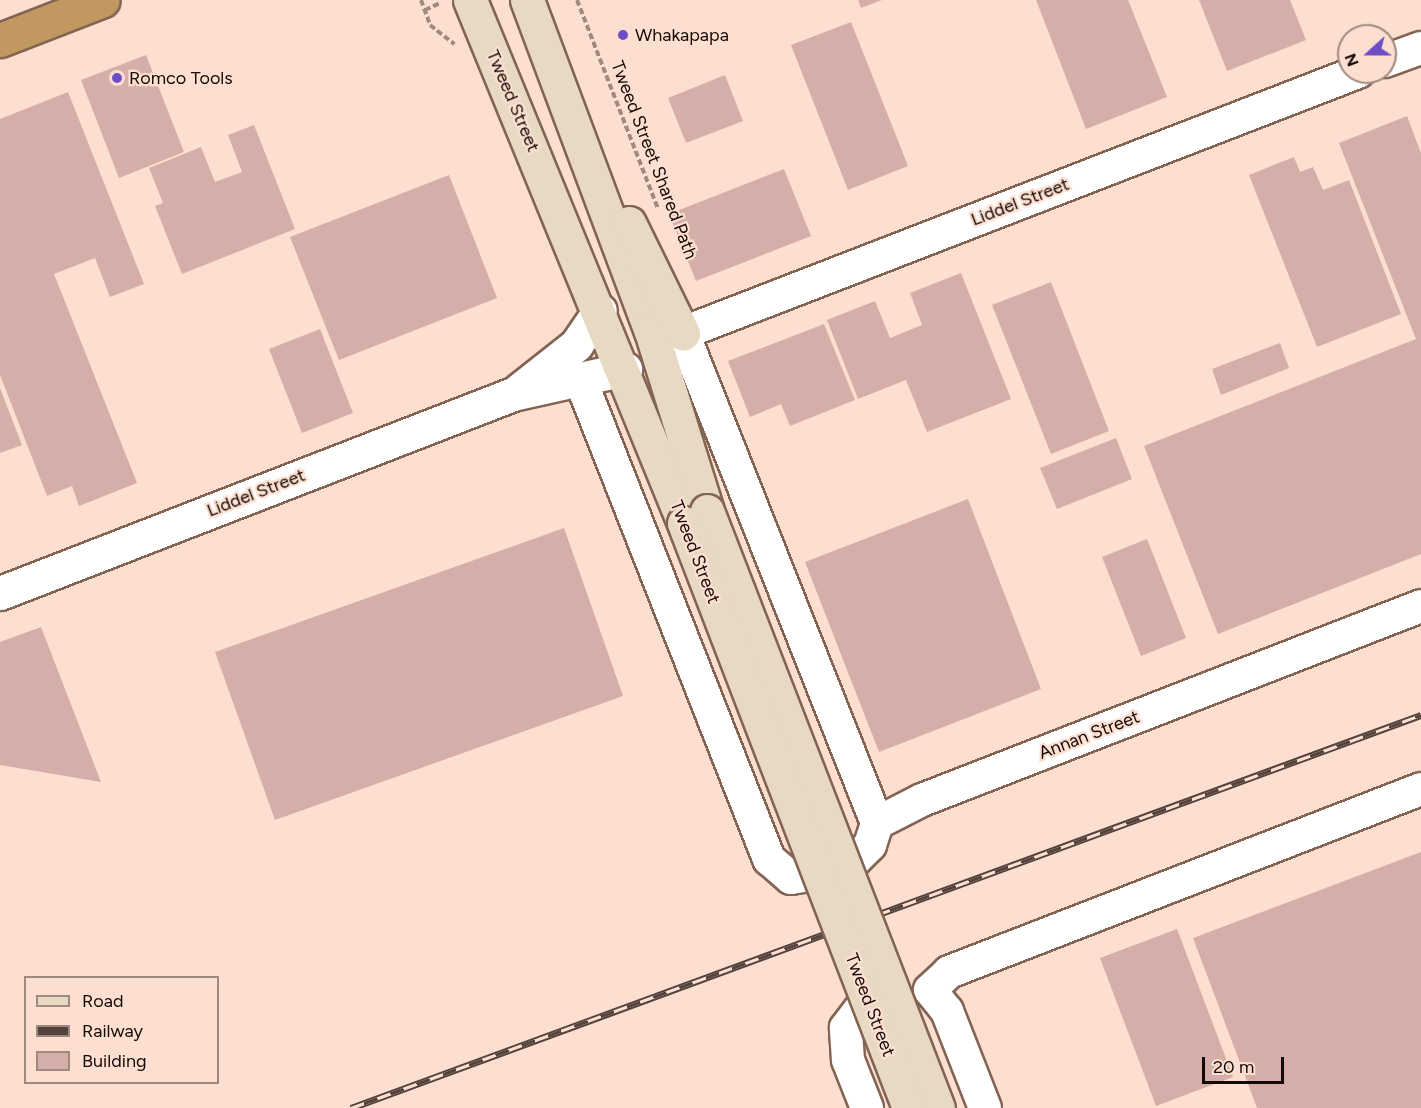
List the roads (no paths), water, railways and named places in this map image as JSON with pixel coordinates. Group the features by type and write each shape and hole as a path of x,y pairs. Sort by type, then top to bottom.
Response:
{"highway":[{"path":"0,40 103,0"}],"main road":[{"name":"Tweed Street","path":"470,0 625,369 696,517 938,1108"},
{"name":"Tweed Street","path":"527,0 601,193 696,517 909,1108"},
{"path":"601,193 635,230 683,333"},
{"path":"601,193 606,246 629,324 625,369"}],"street":[{"path":"1397,57 1421,48"},
{"name":"Liddel Street","path":"683,333 1337,80"},
{"name":"Liddel Street","path":"513,394 576,345 600,310"},
{"path":"581,381 778,870 790,878 835,871 870,845 877,824 683,333"},
{"name":"Liddel Street","path":"0,593 513,394 581,381 625,369"},
{"name":"Annan Street","path":"877,824 922,800 1421,606"},
{"path":"867,1108 848,1060 846,1028 865,1003 899,989 930,990 949,972 1421,789"},
{"path":"930,990 947,1011 985,1108"}],"railway":[{"path":"351,1108 1421,715"}],"place":[{"name":"Whakapapa","path":"623,35"},
{"name":"Romco Tools","path":"117,78"}]}
